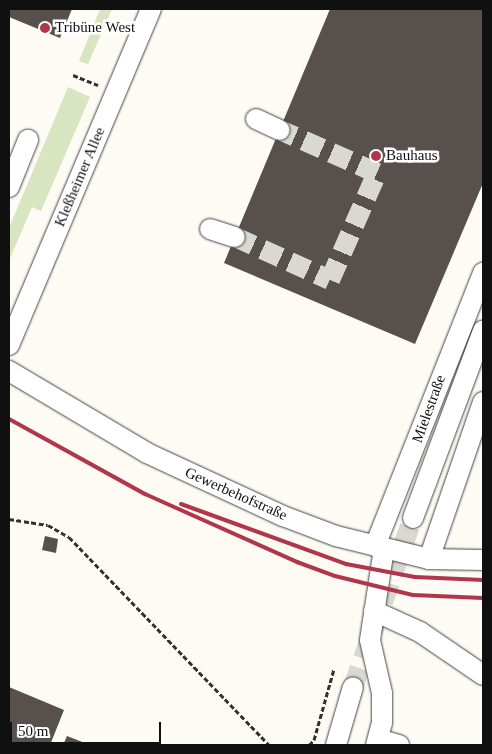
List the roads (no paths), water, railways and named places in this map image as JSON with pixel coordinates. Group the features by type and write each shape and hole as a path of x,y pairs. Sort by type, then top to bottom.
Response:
{"street":[{"name":"Kleßheimer Allee","path":"9,345 151,9"},
{"path":"256,120 280,130"},
{"path":"9,187 28,140"},
{"path":"210,229 235,237"},
{"name":"Mielestraße","path":"377,742 382,693 371,652 380,547 483,273"},
{"name":"Mielestraße","path":"413,518 483,331"},
{"name":"Gewerbehofstraße","path":"9,371 147,453 283,516 336,536 429,559 483,560"},
{"path":"429,559 483,402"},
{"path":"374,611 420,632 483,675"},
{"path":"336,745 353,687"},
{"path":"377,742 399,745"}],"tunnel":[{"path":"235,237 330,280 377,173 280,130"},
{"path":"353,687 413,518"}],"railway":[{"path":"9,419 145,494 297,562 335,576 413,595 483,598"},
{"path":"181,504 346,564 415,577 483,580"}],"place":[{"name":"Tribüne West","path":"45,28"},
{"name":"Bauhaus","path":"376,156"}]}
